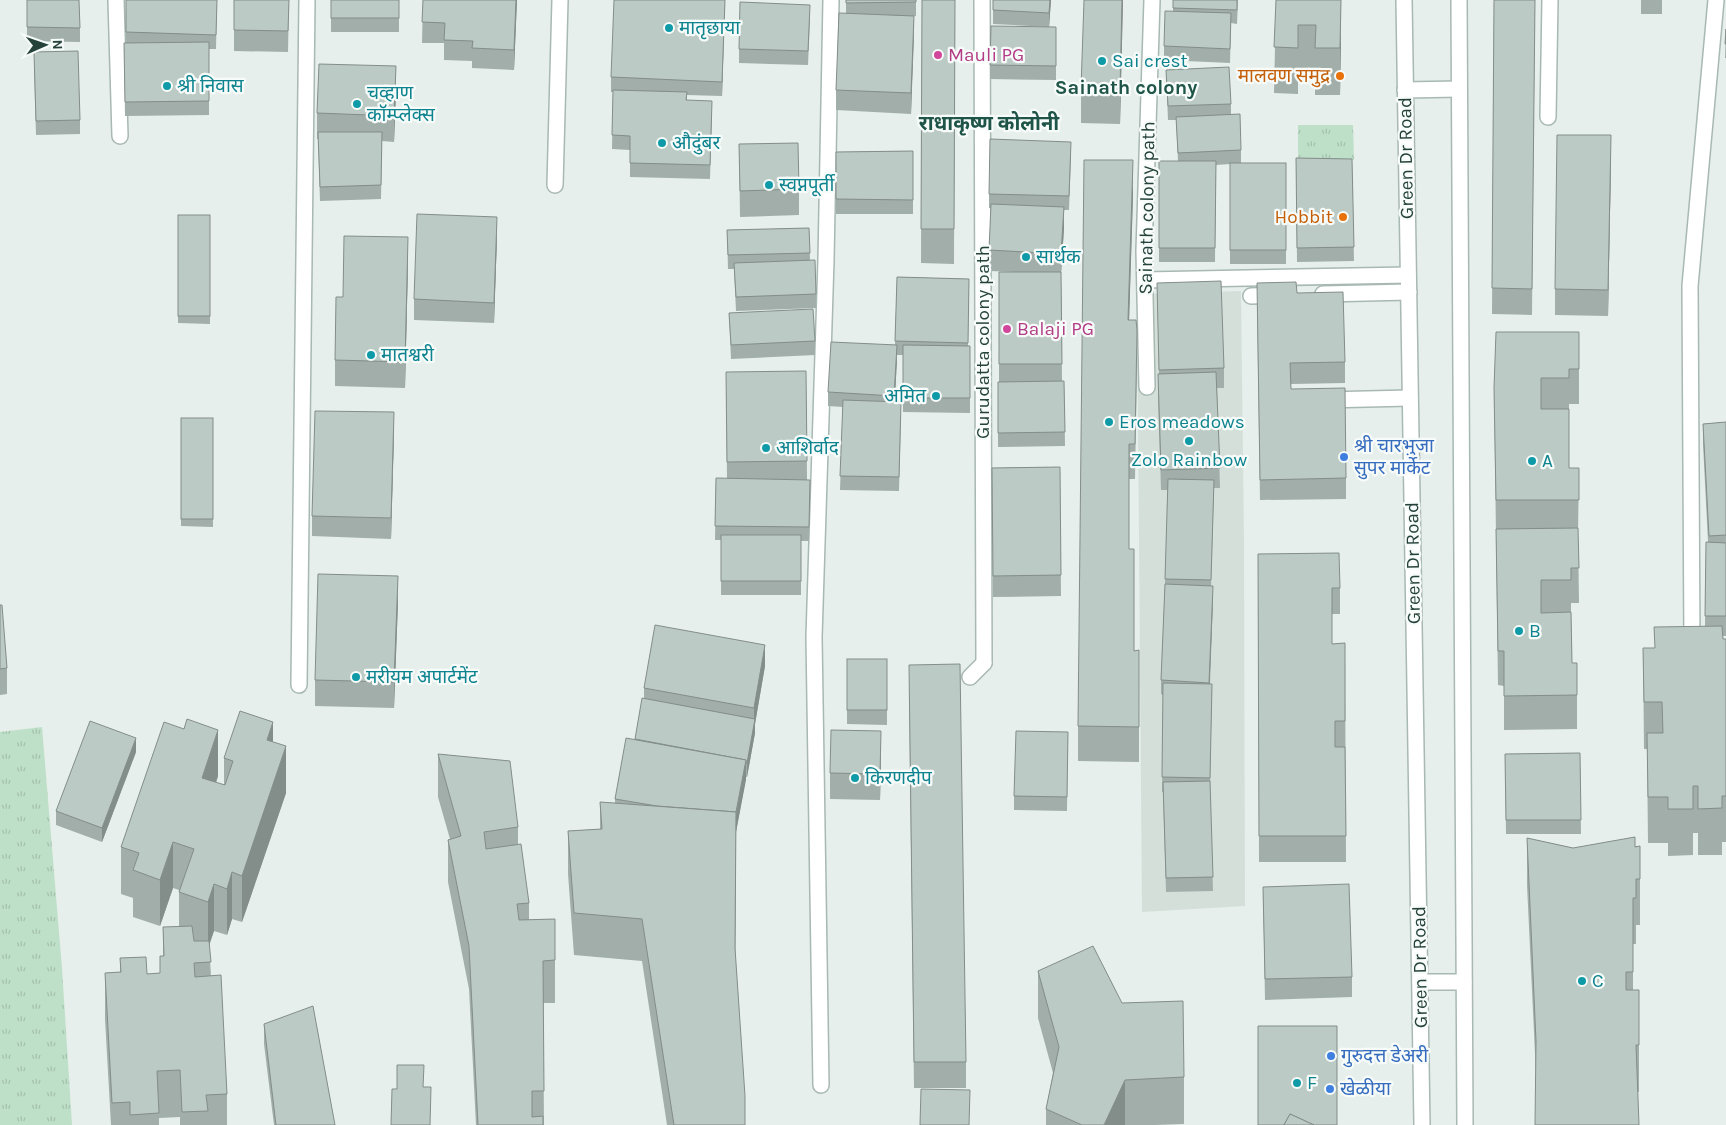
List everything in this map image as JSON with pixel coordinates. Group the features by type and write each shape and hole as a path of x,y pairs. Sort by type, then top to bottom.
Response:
{"street":[{"path":"116,0 120,136"},
{"path":"299,685 308,0"},
{"path":"555,185 560,0"},
{"path":"821,1085 814,637 826,260 831,0"},
{"name":"Gurudatta colony path","path":"970,677 984,663 982,0"},
{"name":"Sainath colony path","path":"1147,387 1144,251 1152,0"},
{"name":"Green Dr Road","path":"1404,0 1422,1125"},
{"path":"1459,0 1465,1125"},
{"path":"1548,117 1550,0"},
{"path":"1692,663 1690,286 1716,0"},
{"path":"1405,90 1459,88"},
{"path":"1145,280 1408,274"},
{"path":"1311,295 1409,292"},
{"path":"1251,296 1291,295"},
{"path":"1307,400 1410,398"},
{"path":"1420,982 1464,982"}],"shaded area":[{"name":"Zolo Rainbow","path":"1241,291 1245,906 1142,912 1137,294"}],"green space":[{"path":"1298,125 1353,125 1354,160 1298,160"},
{"path":"42,727 62,968 72,1125 0,1125 0,732"}],"building":[{"path":"27,0 79,0 80,28 27,27"},
{"path":"126,0 217,0 216,35 126,32"},
{"path":"234,0 289,0 288,31 234,30"},
{"path":"331,0 399,0 399,18 331,18"},
{"path":"423,0 516,0 514,50 472,48 473,41 444,40 445,23 422,22"},
{"name":"मातृछाया","path":"614,0 725,0 722,82 611,77"},
{"path":"846,0 916,0 916,2 846,3"},
{"path":"922,0 955,0 954,229 921,229"},
{"path":"993,0 1050,0 1049,13 993,10"},
{"name":"Sai crest","path":"1084,0 1122,0 1120,90 1081,88"},
{"path":"1173,0 1237,0 1237,10 1173,8"},
{"path":"1276,0 1341,0 1340,48 1315,48 1316,25 1298,25 1298,48 1274,47"},
{"path":"1494,0 1535,0 1532,289 1492,288"},
{"path":"740,2 810,5 808,51 739,49"},
{"path":"1165,11 1231,13 1230,49 1164,46"},
{"path":"839,13 914,16 911,93 836,90"},
{"path":"991,26 1056,27 1056,66 990,65"},
{"name":"श्री निवास","path":"209,42 209,101 125,102 124,43"},
{"path":"78,51 80,120 36,121 34,52"},
{"path":"319,64 396,66 394,116 317,113"},
{"path":"1229,67 1231,104 1168,106 1166,70"},
{"name":"औदुंबर","path":"613,90 687,92 686,100 712,101 710,165 630,163 630,136 612,135"},
{"path":"1240,114 1241,150 1178,153 1176,117"},
{"path":"318,132 382,132 381,185 320,187"},
{"path":"1557,135 1611,135 1608,290 1555,289"},
{"path":"990,139 1071,142 1069,196 989,194"},
{"path":"798,143 799,189 740,191 739,144"},
{"path":"913,151 913,200 836,199 836,152"},
{"path":"1296,158 1352,159 1354,247 1297,248"},
{"name":"Eros meadows","path":"1084,160 1133,160 1128,320 1136,320 1137,330 1135,444 1129,444 1129,549 1134,549 1134,651 1139,650 1139,727 1078,726"},
{"path":"1159,161 1216,161 1215,248 1159,248"},
{"path":"1230,163 1286,163 1286,250 1230,250"},
{"path":"991,204 1064,207 1061,254 989,250"},
{"path":"417,214 497,217 494,303 414,299"},
{"path":"178,215 210,215 210,316 178,316"},
{"path":"809,228 810,253 728,255 727,230"},
{"name":"मातश्वरी","path":"344,236 408,237 405,362 335,360 336,297 343,297"},
{"path":"815,260 816,294 736,297 734,263"},
{"path":"999,272 1061,272 1062,364 999,364"},
{"path":"897,277 969,279 968,343 895,341"},
{"path":"1221,281 1224,368 1159,370 1157,283"},
{"path":"1296,282 1297,293 1343,292 1345,362 1290,363 1291,389 1345,388 1346,478 1260,480 1257,283"},
{"path":"813,309 815,341 731,345 729,313"},
{"name":"A","path":"1496,332 1579,332 1579,369 1569,369 1569,378 1541,378 1541,409 1569,409 1569,468 1579,468 1579,500 1496,500 1494,388"},
{"path":"831,342 897,345 894,396 828,392"},
{"name":"अमित","path":"903,345 970,346 970,398 903,398"},
{"name":"आशिर्वाद","path":"806,371 807,461 727,462 726,372"},
{"name":"Zolo Rainbow","path":"1216,372 1220,468 1161,470 1158,374"},
{"path":"1064,381 1065,432 998,433 998,382"},
{"path":"843,400 901,402 899,477 840,476"},
{"path":"315,411 394,412 391,518 312,516"},
{"path":"181,418 213,418 213,519 181,519"},
{"path":"1726,422 1726,535 1709,536 1703,424"},
{"path":"1060,467 1061,575 993,576 992,468"},
{"path":"716,478 810,480 809,527 715,526"},
{"path":"1168,479 1214,480 1211,580 1165,579"},
{"name":"B","path":"1578,528 1579,568 1571,568 1571,580 1541,580 1541,613 1571,612 1572,663 1577,663 1577,695 1504,696 1504,651 1498,651 1496,529"},
{"path":"721,535 801,535 801,581 721,581"},
{"path":"1706,542 1726,543 1726,616 1705,616"},
{"path":"1339,553 1340,588 1332,588 1332,644 1345,643 1345,721 1335,721 1335,747 1345,747 1346,836 1259,836 1258,554"},
{"name":"मरीयम अपार्टमेंट","path":"318,574 398,576 394,682 315,680"},
{"path":"1165,584 1213,586 1209,683 1161,680"},
{"path":"0,605 2,605 7,668 0,669"},
{"path":"655,625 765,645 754,708 644,688"},
{"path":"1722,626 1723,639 1726,639 1726,796 1722,796 1722,808 1698,809 1698,786 1693,786 1693,809 1668,809 1668,797 1648,797 1647,733 1663,733 1662,702 1644,702 1643,648 1655,648 1654,627"},
{"path":"847,659 887,659 887,710 847,710"},
{"path":"960,664 966,1062 914,1062 909,665"},
{"path":"1163,683 1212,684 1210,778 1162,777"},
{"path":"642,698 755,719 747,763 746,760 635,739"},
{"path":"240,711 273,722 267,740 286,746 242,876 232,872 227,889 214,884 208,902 179,892 194,849 173,842 160,880 133,870 139,853 121,847 164,722 184,729 187,719 218,730 202,778 225,785 233,761 224,758"},
{"path":"90,721 136,738 102,828 56,811"},
{"path":"831,730 881,731 880,774 830,773"},
{"path":"1016,731 1068,732 1067,797 1014,796"},
{"path":"626,738 746,760 736,812 657,806 615,799"},
{"path":"1580,753 1581,820 1506,820 1505,754"},
{"path":"438,754 510,761 518,827 484,832 486,849 521,844 529,903 517,904 519,920 555,919 555,960 543,961 544,1091 532,1091 532,1117 543,1116 543,1125 478,1125 469,946 448,840 461,836"},
{"path":"1210,781 1213,877 1166,878 1163,782"},
{"path":"600,802 736,812 735,948 745,1096 745,1125 674,1125 642,919 574,913 568,831 602,829"},
{"name":"C","path":"1635,837 1635,847 1640,846 1640,879 1636,879 1636,898 1633,898 1633,972 1626,972 1626,990 1639,990 1639,1045 1636,1045 1639,1125 1535,1125 1536,1041 1527,838 1573,848"},
{"path":"1349,884 1352,977 1265,979 1263,887"},
{"path":"192,926 194,941 209,941 211,962 194,963 195,977 221,975 227,1094 206,1095 208,1111 182,1112 180,1070 157,1071 159,1113 130,1115 130,1102 112,1103 105,973 121,972 120,958 146,957 147,974 160,973 160,956 164,956 163,927"},
{"path":"1093,946 1122,1003 1183,1001 1184,1077 1125,1080 1104,1125 1082,1125 1046,1109 1059,1047 1038,971"},
{"path":"313,1006 335,1125 276,1125 264,1024"},
{"name":"F","path":"1258,1026 1337,1026 1337,1125 1314,1125 1290,1114 1284,1125 1258,1125"},
{"path":"397,1065 424,1065 423,1087 431,1087 430,1125 391,1125 392,1089 397,1089"},
{"path":"921,1089 970,1090 969,1125 920,1125"},
{"path":"1290,1114 1314,1125 1284,1125"}],"place":[{"name":"मातृछाया","path":"669,28"},
{"name":"Mauli PG","path":"938,55"},
{"name":"Sai crest","path":"1102,61"},
{"name":"मालवण समुद्र","path":"1340,76"},
{"name":"श्री निवास","path":"167,86"},
{"name":"चव्हाण कॉम्प्लेक्स","path":"357,104"},
{"name":"औदुंबर","path":"662,143"},
{"name":"स्वप्नपूर्ती","path":"769,185"},
{"name":"Hobbit","path":"1343,217"},
{"name":"सार्थक","path":"1026,257"},
{"name":"Balaji PG","path":"1007,329"},
{"name":"मातश्वरी","path":"371,355"},
{"name":"अमित","path":"936,396"},
{"name":"Eros meadows","path":"1109,422"},
{"name":"Zolo Rainbow","path":"1189,441"},
{"name":"आशिर्वाद","path":"766,448"},
{"name":"श्री चारभुजा सुपर मार्केट","path":"1344,457"},
{"name":"A","path":"1532,461"},
{"name":"B","path":"1519,631"},
{"name":"मरीयम अपार्टमेंट","path":"356,677"},
{"name":"किरणदीप","path":"855,778"},
{"name":"C","path":"1582,981"},
{"name":"गुरुदत्त डेअरी","path":"1331,1056"},
{"name":"F","path":"1297,1083"},
{"name":"खेळीया","path":"1330,1089"}],"district":[{"name":"Sainath colony","path":"1126,87"},
{"name":"राधाकृष्ण कोलोनी","path":"989,123"}]}
